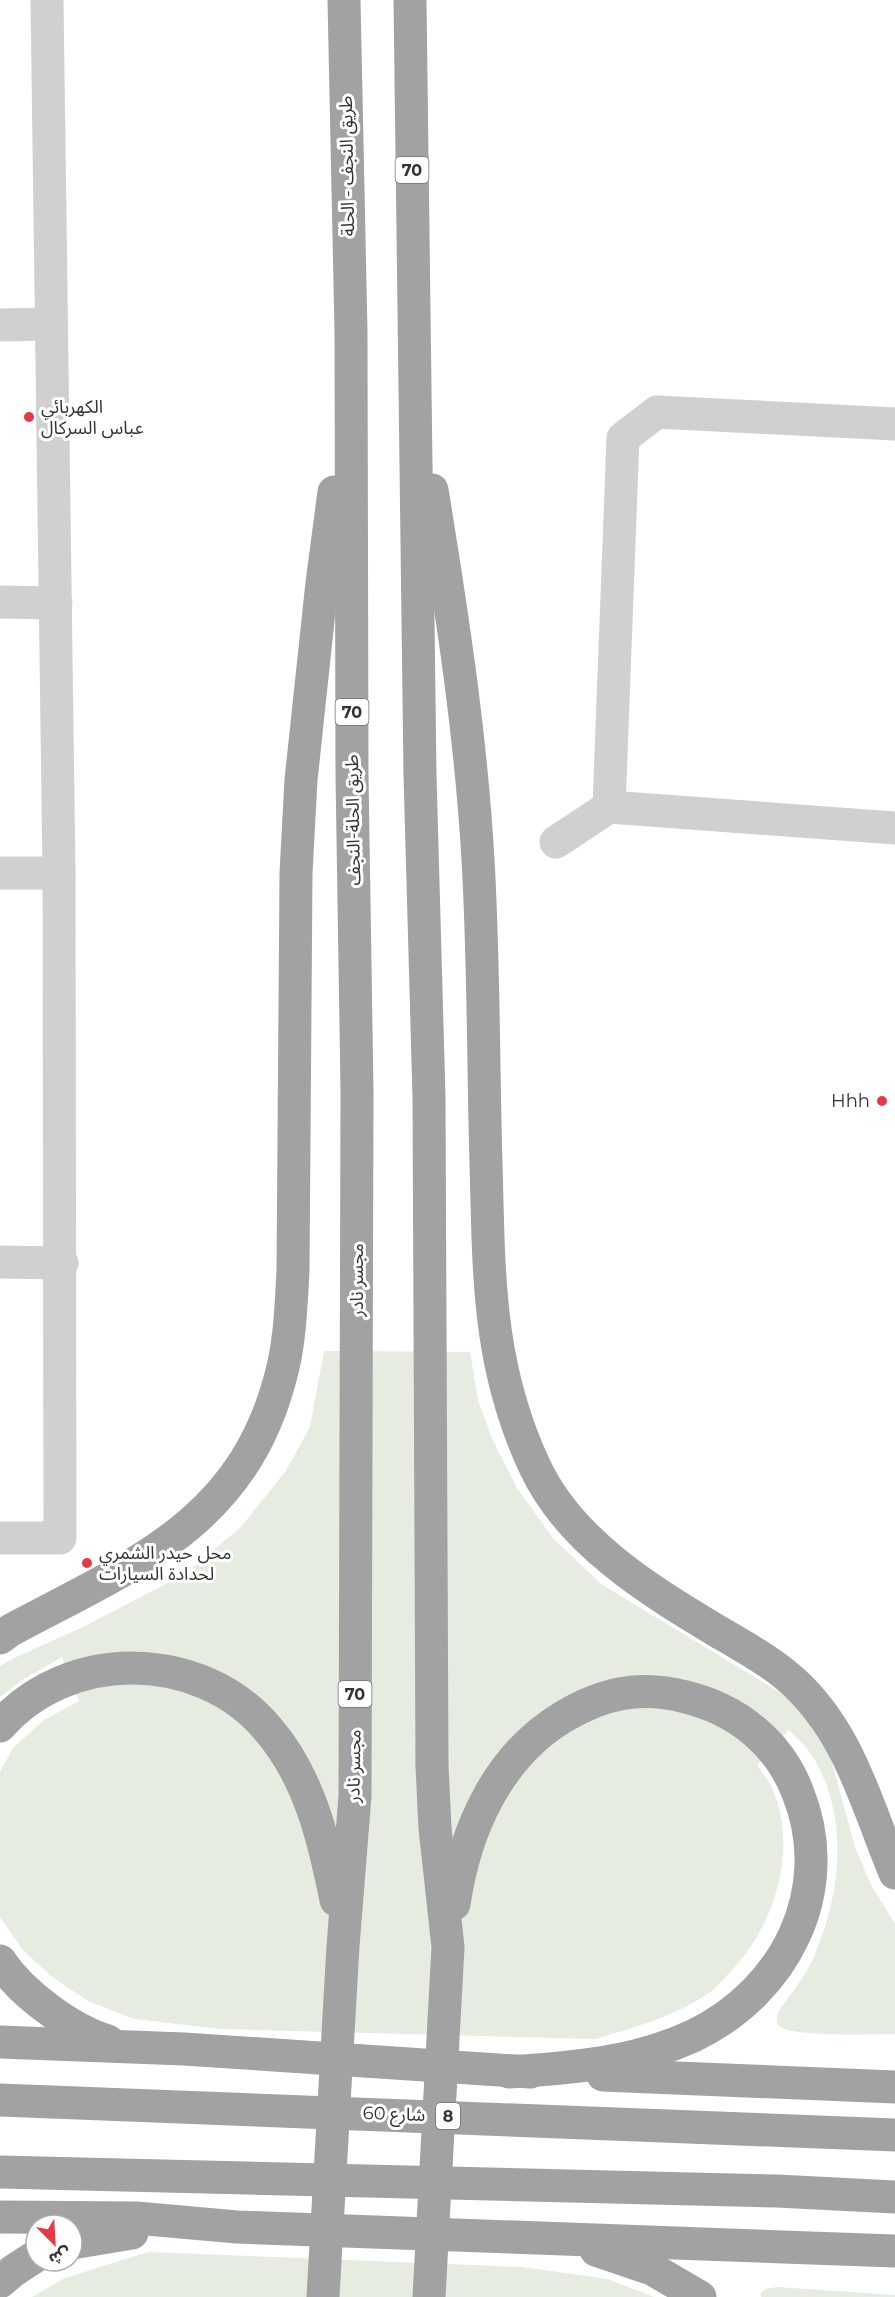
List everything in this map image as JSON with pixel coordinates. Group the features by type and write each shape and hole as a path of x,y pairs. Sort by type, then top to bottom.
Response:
{"highway":[{"name":"طريق النجف - الحلة","path":"344,0 351,332"},
{"name":"70","path":"410,0 420,775 429,1097 432,1766 435,1828 448,1947 429,2297"},
{"name":"طريق الحلة-النجف","path":"351,332 352,775 357,1091"},
{"path":"0,1638 129,1566 194,1522 216,1500 246,1460 268,1417 281,1377 291,1321 293,1270 296,873 301,780 351,332"},
{"path":"414,339 432,487 454,626 468,737 478,861 489,1280 498,1357 513,1412 536,1470 554,1499 578,1528 612,1560 657,1593 771,1663 818,1707 840,1739 858,1775 895,1873"},
{"name":"مجسر نادر","path":"323,2297 355,1796 357,1091"},
{"path":"0,1726 9,1716 57,1683 102,1670 126,1668 174,1672 197,1680 235,1699 267,1727 283,1748 299,1776 317,1820 332,1879 344,1946"},
{"path":"448,1947 457,1886 469,1841 482,1805 526,1745 555,1722 597,1700 621,1692 646,1690 670,1693 712,1705 735,1717 773,1748 793,1780 809,1828 813,1856 810,1891 803,1916 791,1943 774,1969 736,2010 693,2036 633,2058 509,2072"},
{"path":"0,1961 16,1980 53,2012 99,2038 125,2046 509,2072 895,2087"},
{"path":"0,2042 184,2049"},
{"name":"شارع 60","path":"0,2100 895,2134"},
{"path":"0,2172 741,2190 895,2197"},
{"path":"0,2217 136,2218 237,2227 895,2251"},
{"path":"84,2241 158,2229 237,2227"},
{"path":"554,2238 652,2269 700,2297"},
{"path":"0,2282 24,2264"}],"street":[{"path":"0,1538 60,1538 62,1263 59,873 47,0"},
{"path":"0,324 51,324"},
{"path":"609,807 623,438 657,412 895,424"},
{"path":"0,602 56,603"},
{"path":"555,842 609,807 895,828"},
{"path":"0,873 59,873"},
{"path":"0,1262 62,1263"}],"shaded area":[{"path":"324,1351 470,1352 478,1400 493,1441 517,1488 553,1538 601,1584 786,1696 804,1715 831,1759 855,1847 871,1885 895,1924 895,2034 802,2032 781,2027 777,2022 779,2011 809,1967 822,1936 835,1884 837,1857 837,1830 824,1778 809,1751 789,1730 757,1765 770,1784 779,1807 783,1832 783,1857 779,1882 761,1930 732,1970 709,1993 682,2009 654,2021 595,2039 221,2029 134,2019 88,2001 52,1977 23,1950 0,1917 0,1772 13,1748 44,1720 79,1701 62,1657 22,1680 0,1697 0,1666 85,1626 185,1574 241,1527 285,1472 310,1427"},
{"path":"148,2252 522,2267 608,2279 654,2297 32,2297 65,2278"},
{"path":"777,2287 895,2295 895,2297 761,2297 761,2293 766,2289"}],"place":[{"name":"الكهربائي عباس السركال","path":"29,417"},
{"name":"Hhh","path":"882,1101"},
{"name":"محل حيدر الشمري لحدادة السيارات","path":"87,1563"}]}
